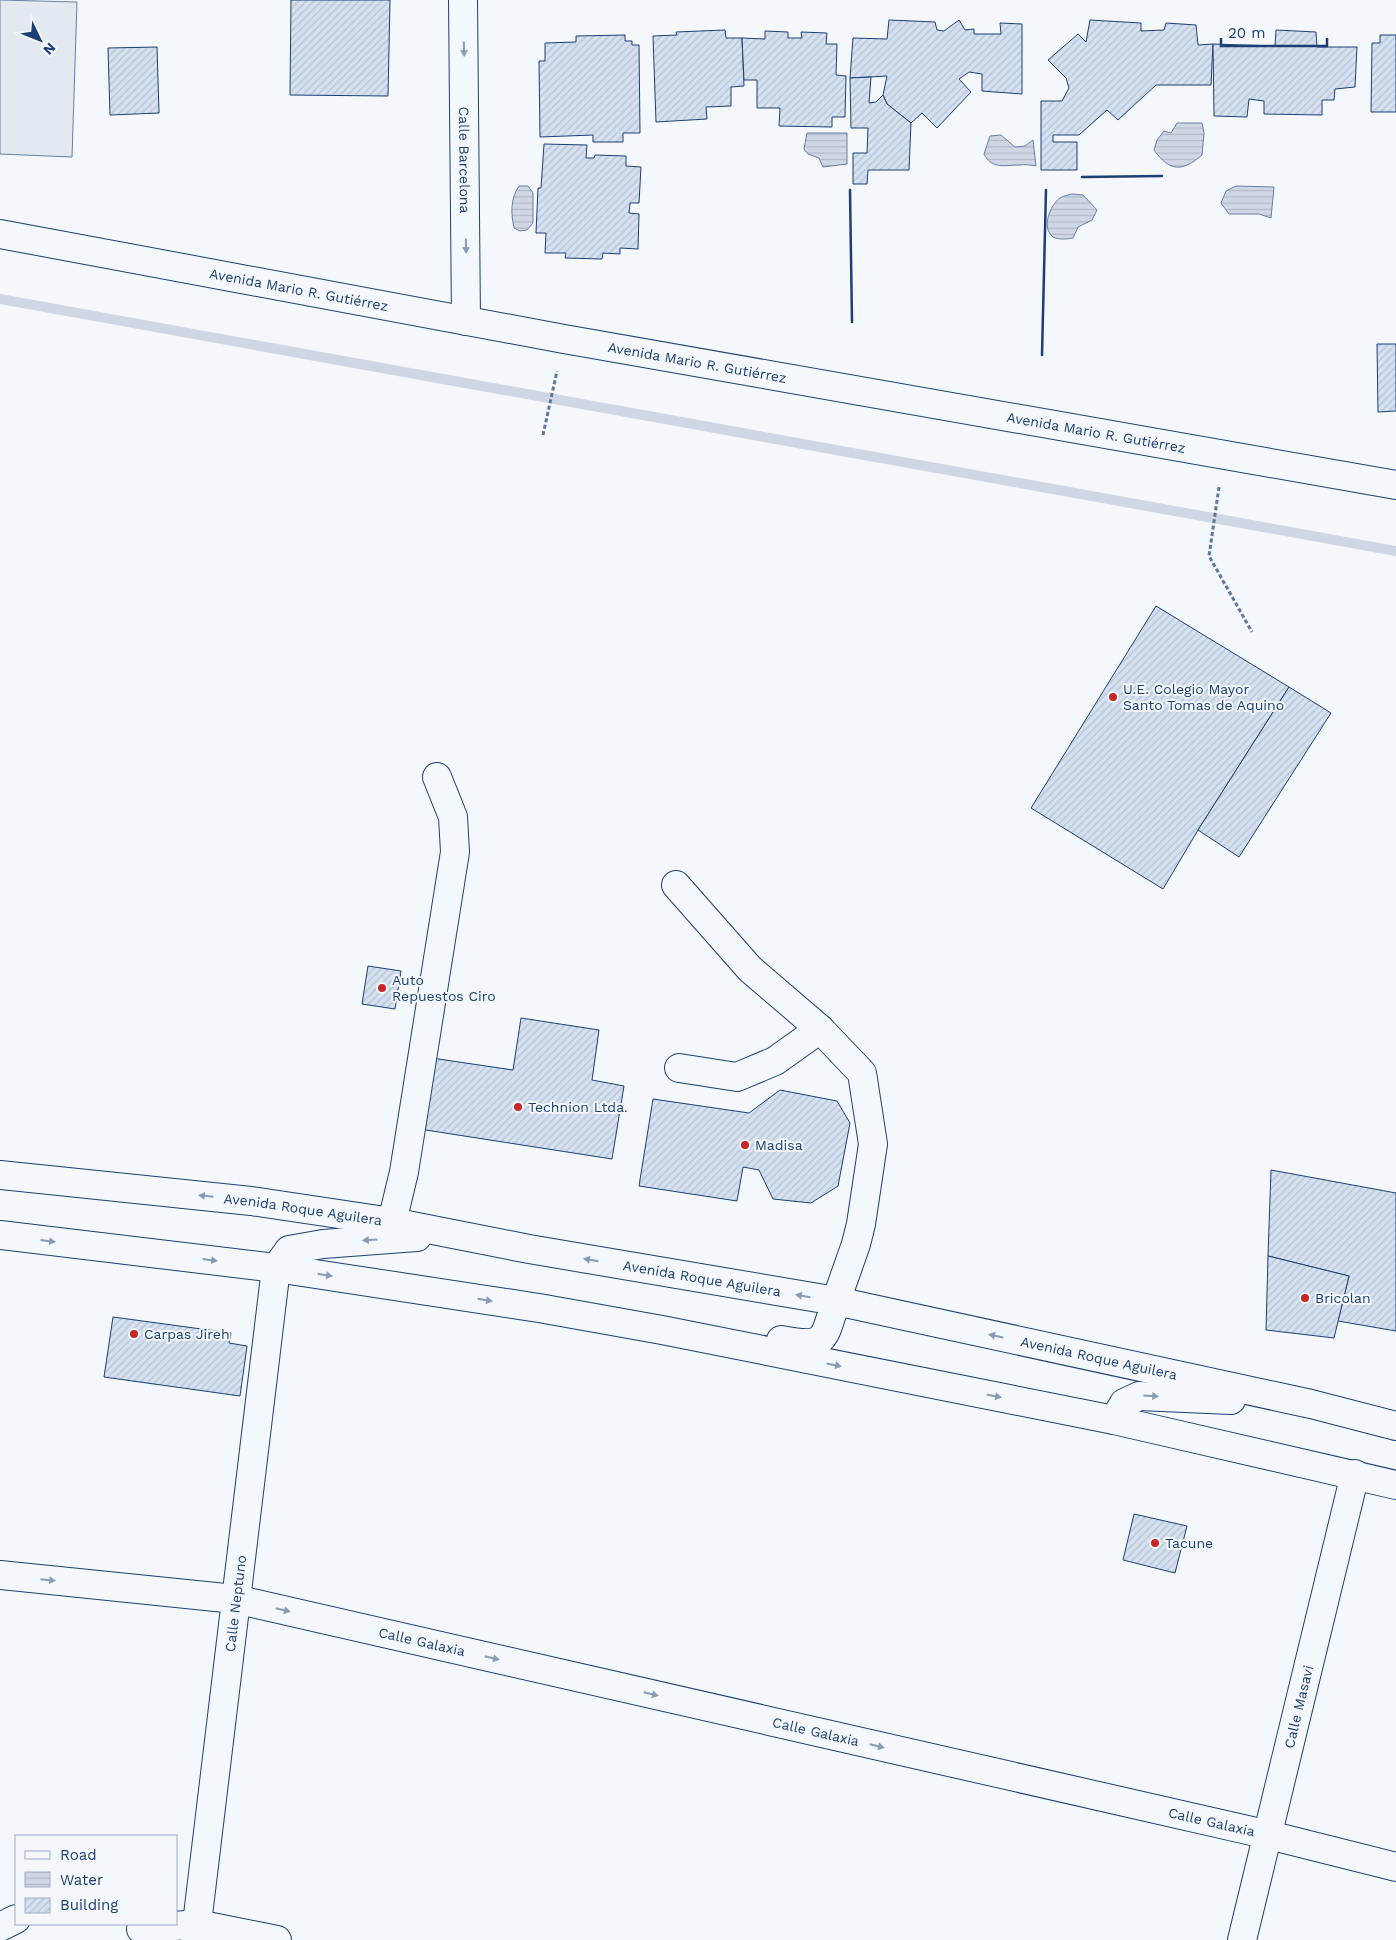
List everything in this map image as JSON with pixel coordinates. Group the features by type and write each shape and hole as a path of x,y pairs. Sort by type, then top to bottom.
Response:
{"street":[{"name":"Calle Barcelona","path":"464,0 466,321"},
{"name":"Avenida Mario R. Gutiérrez","path":"0,234 466,321 1396,485"},
{"path":"392,1222 404,1172 455,852 453,817 437,777"},
{"path":"662,1330 698,1324 806,1344 818,1342 825,1335 856,1244 873,1144 862,1073 820,1029 750,969 676,885"},
{"path":"679,1068 737,1077 775,1061 820,1029"},
{"name":"Avenida Roque Aguilera","path":"0,1175 251,1201 392,1222 528,1249 836,1301 1311,1404 1396,1426"},
{"path":"276,1268 289,1250 308,1246 453,1234"},
{"path":"0,1235 276,1268 539,1308 662,1330 1114,1420 1396,1484"},
{"name":"Calle Neptuno","path":"196,1932 276,1268"},
{"path":"1114,1420 1124,1403 1139,1396 1311,1404"},
{"name":"Calle Masavi","path":"1242,1940 1355,1474"},
{"name":"Calle Galaxia","path":"0,1575 235,1599 1269,1835 1396,1867"},
{"path":"0,1928 15,1920"},
{"path":"141,1931 196,1932 277,1940"}],"path":[{"path":"543,435 558,366"},
{"path":"1220,483 1209,556 1252,632"}],"shaded area":[{"path":"0,0 77,2 72,157 0,154"}],"water":[{"path":"1177,123 1202,123 1204,133 1202,155 1195,161 1182,167 1171,166 1154,150 1157,140 1164,131 1171,133"},
{"path":"807,133 847,133 847,164 823,167 819,158 808,154 804,149"},
{"path":"1001,135 1015,147 1025,146 1033,140 1036,166 1000,166 987,159 984,154 990,136"},
{"path":"519,186 528,186 533,193 533,223 527,230 520,231 514,228 512,212 514,196"},
{"path":"1236,186 1274,187 1271,218 1259,214 1229,214 1221,203 1226,191"},
{"path":"1072,194 1083,195 1097,210 1092,220 1078,227 1073,238 1060,239 1053,237 1049,233 1047,223 1050,211 1056,201"}],"building":[{"path":"291,0 390,0 388,96 290,95"},
{"path":"889,20 935,22 937,30 944,31 959,20 965,30 974,29 974,34 1001,34 1000,23 1022,24 1022,94 982,91 982,74 969,72 959,79 971,92 937,128 922,113 911,123 887,104 883,95 887,76 850,78 853,38 887,39"},
{"path":"1090,20 1141,23 1141,31 1164,30 1166,23 1196,25 1198,45 1213,44 1211,85 1156,85 1118,120 1107,110 1079,135 1053,135 1053,142 1077,142 1077,170 1041,170 1041,101 1062,101 1069,88 1066,78 1048,60 1078,34 1086,42"},
{"path":"725,30 726,38 742,38 744,86 731,87 731,106 706,107 707,119 656,122 653,36 677,35 676,32"},
{"path":"1276,30 1316,32 1317,47 1357,47 1355,87 1335,89 1334,100 1322,100 1322,115 1264,114 1264,101 1249,99 1247,117 1214,116 1213,44 1275,46"},
{"path":"765,31 788,32 788,38 802,38 801,32 827,33 826,44 837,44 836,75 846,76 845,117 832,117 832,127 779,126 780,108 757,108 757,80 744,80 742,38 765,39"},
{"path":"625,35 625,41 632,41 632,45 639,45 640,133 623,133 623,142 593,142 593,135 540,137 539,61 545,61 545,43 576,42 576,36"},
{"path":"1380,35 1396,35 1396,112 1371,112 1372,43 1380,43"},
{"path":"157,47 159,113 110,115 108,48"},
{"path":"871,77 869,103 876,102 883,95 887,104 911,123 909,170 868,170 867,184 853,184 853,153 867,153 868,128 851,128 850,78"},
{"path":"544,144 587,145 586,158 594,158 595,155 626,156 626,166 641,167 639,203 630,203 629,213 639,214 638,249 620,248 620,254 603,253 602,259 565,258 566,253 545,253 546,233 536,233 538,188 541,188"},
{"path":"1377,344 1396,344 1396,411 1378,412"},
{"path":"1156,606 1289,687 1198,830 1163,889 1031,808"},
{"path":"1289,687 1331,713 1239,857 1198,830"},
{"name":"Auto Repuestos Ciro","path":"368,966 401,971 395,1009 362,1004"},
{"name":"Technion Ltda.","path":"521,1018 599,1030 592,1080 624,1086 612,1159 413,1128 425,1057 513,1070"},
{"name":"Madisa","path":"780,1090 837,1101 850,1123 838,1186 811,1203 773,1199 759,1170 743,1167 737,1201 639,1186 653,1099 749,1113"},
{"path":"1271,1170 1396,1193 1396,1331 1338,1321 1349,1276 1268,1256"},
{"name":"Bricolan","path":"1268,1256 1349,1276 1334,1338 1266,1330"},
{"path":"113,1317 231,1333 229,1343 247,1346 240,1396 104,1377"},
{"name":"Tacune","path":"1134,1514 1187,1526 1175,1573 1123,1560"}],"waterway":[{"path":"0,299 1396,551"}],"wall":[{"path":"1082,177 1162,176"},
{"path":"850,190 852,322"},
{"path":"1042,355 1046,190"}],"place":[{"name":"U.E. Colegio Mayor Santo Tomas de Aquino","path":"1113,697"},
{"name":"Auto Repuestos Ciro","path":"382,988"},
{"name":"Technion Ltda.","path":"518,1107"},
{"name":"Madisa","path":"745,1145"},
{"name":"Bricolan","path":"1305,1298"},
{"name":"Carpas Jireh","path":"134,1334"},
{"name":"Tacune","path":"1155,1543"}]}
